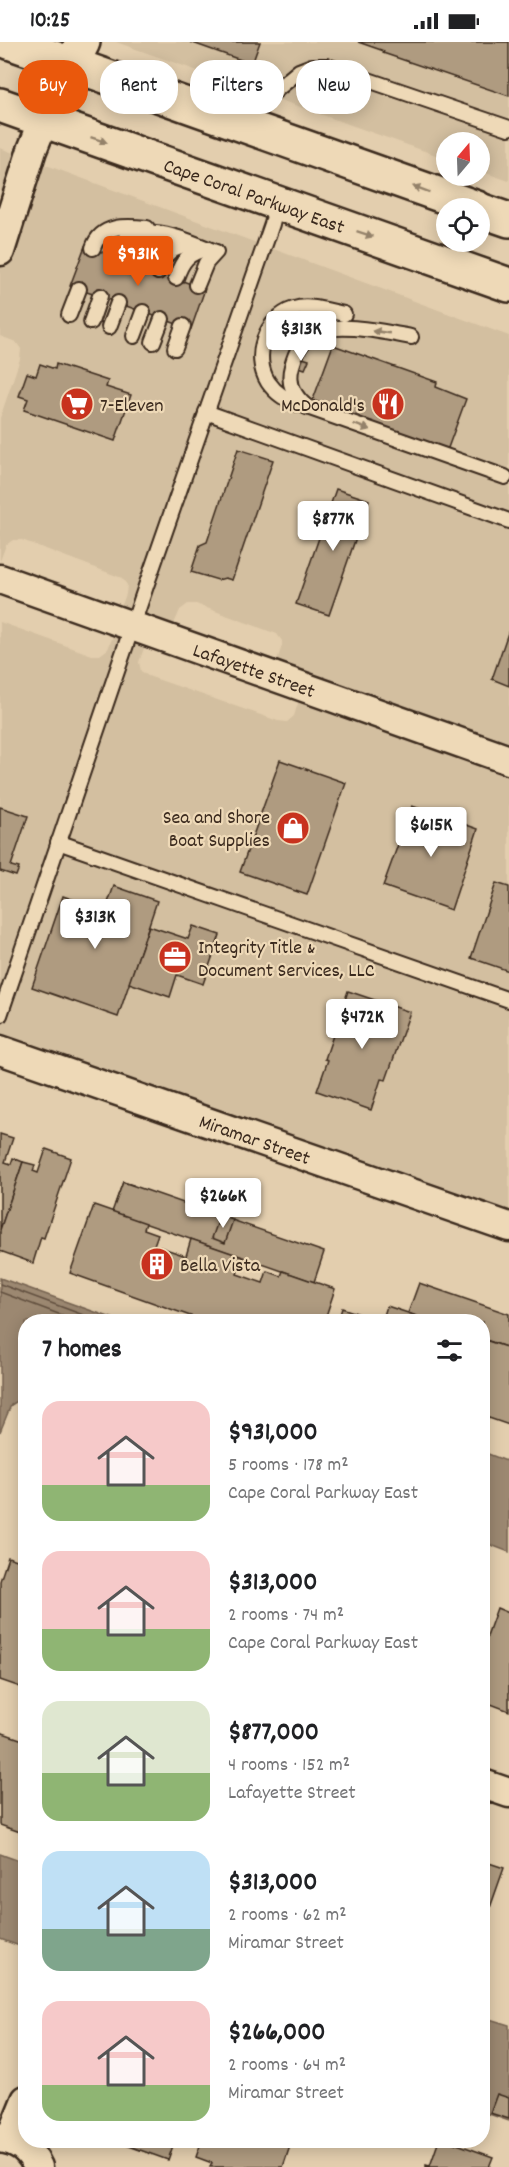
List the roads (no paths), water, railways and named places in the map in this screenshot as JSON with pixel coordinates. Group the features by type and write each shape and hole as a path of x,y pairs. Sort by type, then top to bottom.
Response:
{"main road":[{"path":"9,42 78,53 236,123 447,198"},
{"path":"44,120 78,53"},
{"name":"Cape Coral Parkway East","path":"0,105 509,285"},
{"path":"490,213 509,220"}],"street":[{"path":"0,251 32,148 44,120"},
{"name":"Lafayette Street","path":"0,579 509,760"},
{"name":"Miramar Street","path":"0,1050 509,1227"},
{"path":"490,1786 509,1793"},
{"path":"5,2138 18,2114"},
{"path":"26,2148 38,2167"}],"lane":[{"path":"236,123 299,71 312,66 327,66 509,128"},
{"path":"0,1015 132,625 272,224 277,203"},
{"path":"93,248 99,236 110,229 140,228 216,252 206,263 197,285"},
{"path":"114,256 120,243 134,235 152,232 169,236"},
{"path":"133,262 144,247 169,236"},
{"path":"158,272 164,258 172,250 187,244 203,247"},
{"path":"176,278 181,264 203,247"},
{"path":"69,315 78,289"},
{"path":"91,322 100,296"},
{"path":"109,327 118,303"},
{"path":"344,314 309,307 292,309 277,319 266,333 261,364 267,381 280,396 505,477"},
{"path":"134,336 143,312"},
{"path":"153,342 162,319"},
{"path":"175,348 183,326"},
{"path":"307,407 294,393 291,376 296,354 308,336 321,330 350,328 411,337"},
{"path":"206,412 509,521"},
{"path":"58,842 509,1000"}],"water":[{"path":"0,1278 100,1314 18,1314 18,1400 11,1405 0,1432"},
{"path":"490,1455 509,1462 509,1552 490,1545"},
{"path":"0,1854 18,1860 18,1945 0,1939"},
{"path":"490,2019 509,2025 509,2121 490,2114"}],"place":[{"name":"7-Eleven","path":"77,404"},
{"name":"McDonald's","path":"388,404"},
{"name":"Sea and Shore Boat Supplies","path":"293,828"},
{"name":"Integrity Title & Document Services, LLC","path":"175,957"},
{"name":"Bella Vista","path":"157,1264"}]}
